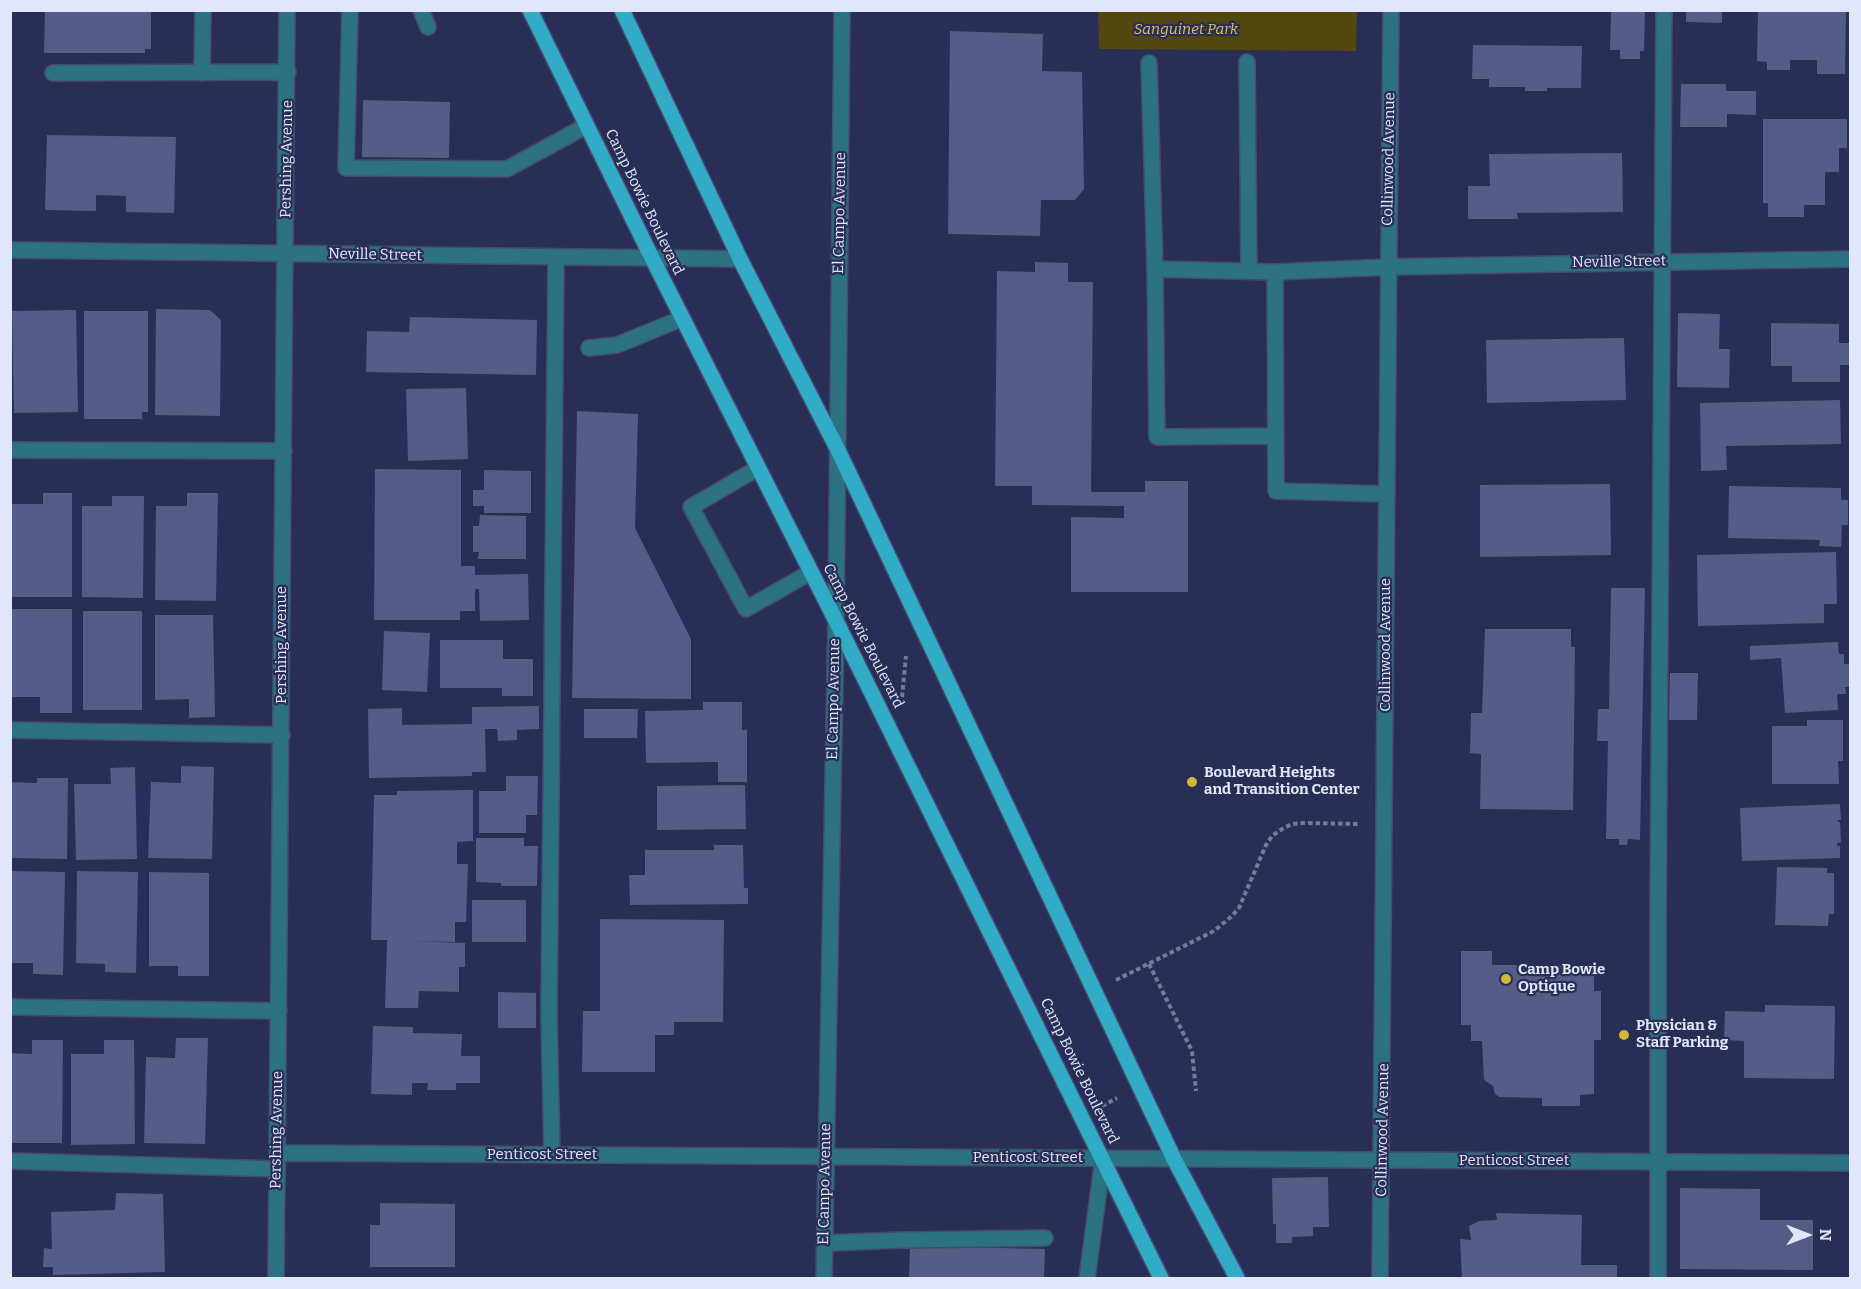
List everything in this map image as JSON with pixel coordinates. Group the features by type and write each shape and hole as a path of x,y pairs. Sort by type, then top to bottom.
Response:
{"main road":[{"name":"Camp Bowie Boulevard","path":"530,10 1161,1278"},
{"path":"622,10 740,259 838,450 1174,1159 1238,1278"}],"street":[{"path":"202,73 203,10"},
{"name":"Pershing Avenue","path":"276,1278 287,10"},
{"path":"350,10 346,168 507,169 586,126"},
{"path":"421,10 428,27"},
{"name":"El Campo Avenue","path":"824,1278 836,621 842,10"},
{"name":"Collinwood Avenue","path":"1380,1278 1386,825 1391,10"},
{"path":"1658,1278 1656,1162 1664,10"},
{"path":"1247,62 1249,271"},
{"path":"1149,63 1157,437 1276,436"},
{"path":"53,73 288,72"},
{"name":"Neville Street","path":"10,250 740,259"},
{"path":"552,1155 549,1016 556,257"},
{"name":"Neville Street","path":"1155,269 1275,272 1388,267 1851,259"},
{"path":"1275,272 1276,491 1387,494"},
{"path":"589,348 617,345 683,318"},
{"path":"10,450 284,452"},
{"path":"758,468 691,507 746,609 811,572"},
{"path":"10,730 282,735"},
{"path":"10,1008 279,1011"},
{"name":"Penticost Street","path":"10,1161 277,1161 552,1155 1851,1163"},
{"path":"1087,1278 1103,1159"},
{"path":"825,1244 904,1240 1045,1238"}],"path":[{"path":"902,699 907,648"},
{"path":"1094,991 1214,931 1232,916 1239,908 1266,846 1272,836 1282,829 1292,824 1304,823 1386,825"},
{"path":"1149,964 1192,1051 1196,1091"},
{"path":"1094,1110 1121,1096"}],"green space":[{"name":"Sanguinet Park","path":"1098,11 1357,11 1356,51 1099,49"}],"building":[{"path":"45,10 151,10 151,49 145,49 145,53 44,53"},
{"path":"1611,10 1645,10 1644,51 1640,51 1640,59 1620,59 1620,50 1610,50"},
{"path":"1686,10 1722,10 1722,23 1686,22"},
{"path":"1758,10 1846,10 1845,74 1817,74 1817,60 1790,60 1790,70 1767,70 1767,62 1757,61"},
{"path":"950,31 1043,34 1042,71 1082,72 1084,189 1075,200 1041,200 1040,236 948,234"},
{"path":"1473,45 1582,46 1581,88 1547,88 1547,91 1525,91 1525,87 1489,87 1489,79 1472,79"},
{"path":"1681,84 1726,84 1726,91 1756,91 1756,115 1727,114 1727,127 1680,127"},
{"path":"363,100 450,102 449,158 362,157"},
{"path":"1763,119 1847,119 1847,148 1839,148 1839,172 1825,172 1825,205 1804,205 1804,217 1768,217 1768,203 1763,203"},
{"path":"47,135 176,137 174,213 126,212 126,196 96,195 96,211 45,210"},
{"path":"1622,153 1623,212 1517,213 1518,219 1468,219 1468,186 1490,186 1489,154"},
{"path":"1035,262 1068,263 1068,282 1093,282 1091,492 1145,492 1145,481 1188,481 1188,592 1071,592 1071,517 1124,518 1124,506 1032,505 1032,486 995,486 997,271 1035,272"},
{"path":"156,309 210,310 221,320 220,416 155,415"},
{"path":"76,310 78,412 14,413 12,311"},
{"path":"84,311 148,311 148,412 142,412 142,419 84,419"},
{"path":"1678,313 1720,314 1719,349 1730,349 1729,388 1677,387"},
{"path":"410,317 537,320 536,375 366,372 367,331 409,332"},
{"path":"1771,323 1839,324 1839,343 1850,343 1850,365 1840,365 1840,382 1792,382 1792,366 1771,366"},
{"path":"1624,338 1626,400 1487,403 1486,340"},
{"path":"466,388 468,459 408,461 406,389"},
{"path":"1840,400 1841,444 1726,446 1727,470 1701,471 1700,403"},
{"path":"577,411 638,414 635,528 691,639 691,699 572,698"},
{"path":"375,469 461,470 461,566 475,566 475,575 528,574 529,620 480,621 479,589 475,589 475,611 460,611 460,620 374,620"},
{"path":"484,470 531,471 531,513 484,513 484,506 473,506 473,490 484,490"},
{"path":"1610,484 1611,555 1480,557 1480,485"},
{"path":"1729,486 1841,488 1841,500 1848,500 1848,525 1842,525 1841,547 1819,546 1820,540 1728,538"},
{"path":"43,493 72,493 72,597 10,597 10,504 43,504"},
{"path":"187,493 218,493 216,601 155,600 156,506 187,506"},
{"path":"112,496 144,496 143,598 82,597 82,506 112,506"},
{"path":"480,515 526,516 526,559 478,559 479,552 473,552 473,526 479,526"},
{"path":"1836,552 1837,604 1824,604 1824,623 1698,626 1697,555"},
{"path":"1611,588 1645,588 1640,840 1628,839 1627,845 1619,845 1619,839 1606,839 1608,741 1597,741 1598,709 1609,709"},
{"path":"11,609 72,609 72,713 40,713 40,697 11,697"},
{"path":"83,611 142,611 142,710 83,710"},
{"path":"155,615 213,615 215,717 189,718 189,699 155,700"},
{"path":"1485,629 1571,629 1571,647 1575,647 1573,810 1480,809 1481,754 1470,753 1471,713 1482,713"},
{"path":"384,631 430,633 427,692 382,690"},
{"path":"440,640 503,640 503,659 533,659 533,696 502,696 502,688 440,688"},
{"path":"1838,642 1839,654 1844,654 1844,664 1850,664 1850,687 1845,687 1846,694 1837,694 1838,710 1785,713 1781,658 1750,660 1750,646"},
{"path":"1670,673 1698,673 1697,720 1669,720"},
{"path":"703,702 742,702 742,730 747,730 747,782 718,782 718,762 646,763 645,711 703,710"},
{"path":"539,706 539,729 517,730 517,740 498,741 497,729 485,729 486,772 472,772 472,776 369,778 368,709 402,708 402,725 472,724 472,707"},
{"path":"584,709 638,709 637,738 584,738"},
{"path":"1807,720 1843,720 1843,761 1838,761 1839,784 1772,784 1772,726 1807,726"},
{"path":"181,766 214,767 212,859 148,858 151,782 181,783"},
{"path":"135,767 137,859 76,860 74,784 111,784 110,768"},
{"path":"506,776 538,776 537,815 526,815 526,833 479,833 479,791 506,791"},
{"path":"37,778 68,778 67,859 10,858 10,782 37,783"},
{"path":"745,785 746,829 657,830 657,786"},
{"path":"473,790 473,841 457,842 457,864 468,864 466,922 455,922 455,942 410,941 465,943 465,967 459,967 459,992 419,991 418,1008 385,1008 387,940 371,940 374,795 397,795 397,791"},
{"path":"1840,804 1841,820 1838,822 1840,822 1841,842 1837,843 1837,846 1840,846 1840,858 1742,861 1740,808"},
{"path":"476,838 524,838 524,846 538,846 537,886 501,886 501,883 476,882"},
{"path":"714,845 743,845 744,888 748,888 748,904 630,905 629,875 645,875 645,850 714,850"},
{"path":"1777,867 1827,868 1827,873 1834,873 1834,914 1829,914 1828,926 1775,925"},
{"path":"10,871 65,872 63,975 33,974 33,963 10,963"},
{"path":"77,871 138,872 136,973 105,972 105,964 76,963"},
{"path":"149,872 209,873 209,976 178,976 178,966 149,966"},
{"path":"472,900 526,900 526,942 472,942"},
{"path":"600,919 724,920 723,1022 674,1022 674,1035 655,1035 655,1072 582,1072 583,1011 600,1011"},
{"path":"1461,951 1492,951 1492,965 1594,965 1594,991 1601,991 1601,1040 1594,1040 1594,1094 1580,1095 1580,1106 1542,1106 1542,1098 1499,1097 1495,1094 1493,1086 1484,1080 1482,1041 1471,1041 1471,1025 1461,1025"},
{"path":"498,992 536,993 536,1028 498,1028"},
{"path":"1765,1005 1835,1006 1834,1079 1744,1078 1744,1041 1724,1040 1725,1011 1765,1012"},
{"path":"373,1026 413,1027 413,1033 462,1034 461,1056 480,1056 480,1083 456,1083 456,1090 427,1090 428,1083 412,1083 412,1095 371,1094"},
{"path":"176,1038 208,1038 205,1144 144,1143 146,1057 175,1058"},
{"path":"32,1040 63,1040 62,1143 10,1143 10,1053 32,1054"},
{"path":"104,1040 134,1040 135,1144 71,1145 71,1054 104,1054"},
{"path":"1328,1177 1329,1227 1313,1227 1313,1236 1292,1237 1292,1243 1276,1243 1276,1224 1273,1224 1272,1178"},
{"path":"1680,1188 1760,1189 1760,1220 1813,1220 1813,1270 1680,1269"},
{"path":"116,1193 163,1194 165,1272 53,1275 53,1267 43,1267 44,1248 52,1249 51,1212 115,1210"},
{"path":"380,1203 455,1204 455,1267 370,1267 370,1225 380,1225"},
{"path":"1496,1213 1582,1215 1581,1265 1617,1265 1617,1278 1462,1278 1460,1239 1471,1240 1469,1226 1479,1221 1497,1220"},
{"path":"910,1246 1045,1249 1044,1278 909,1278"}],"place":[{"name":"Boulevard Heights and Transition Center","path":"1192,782"},
{"name":"Camp Bowie Optique","path":"1506,979"},
{"name":"Physician & Staff Parking","path":"1624,1035"}]}
